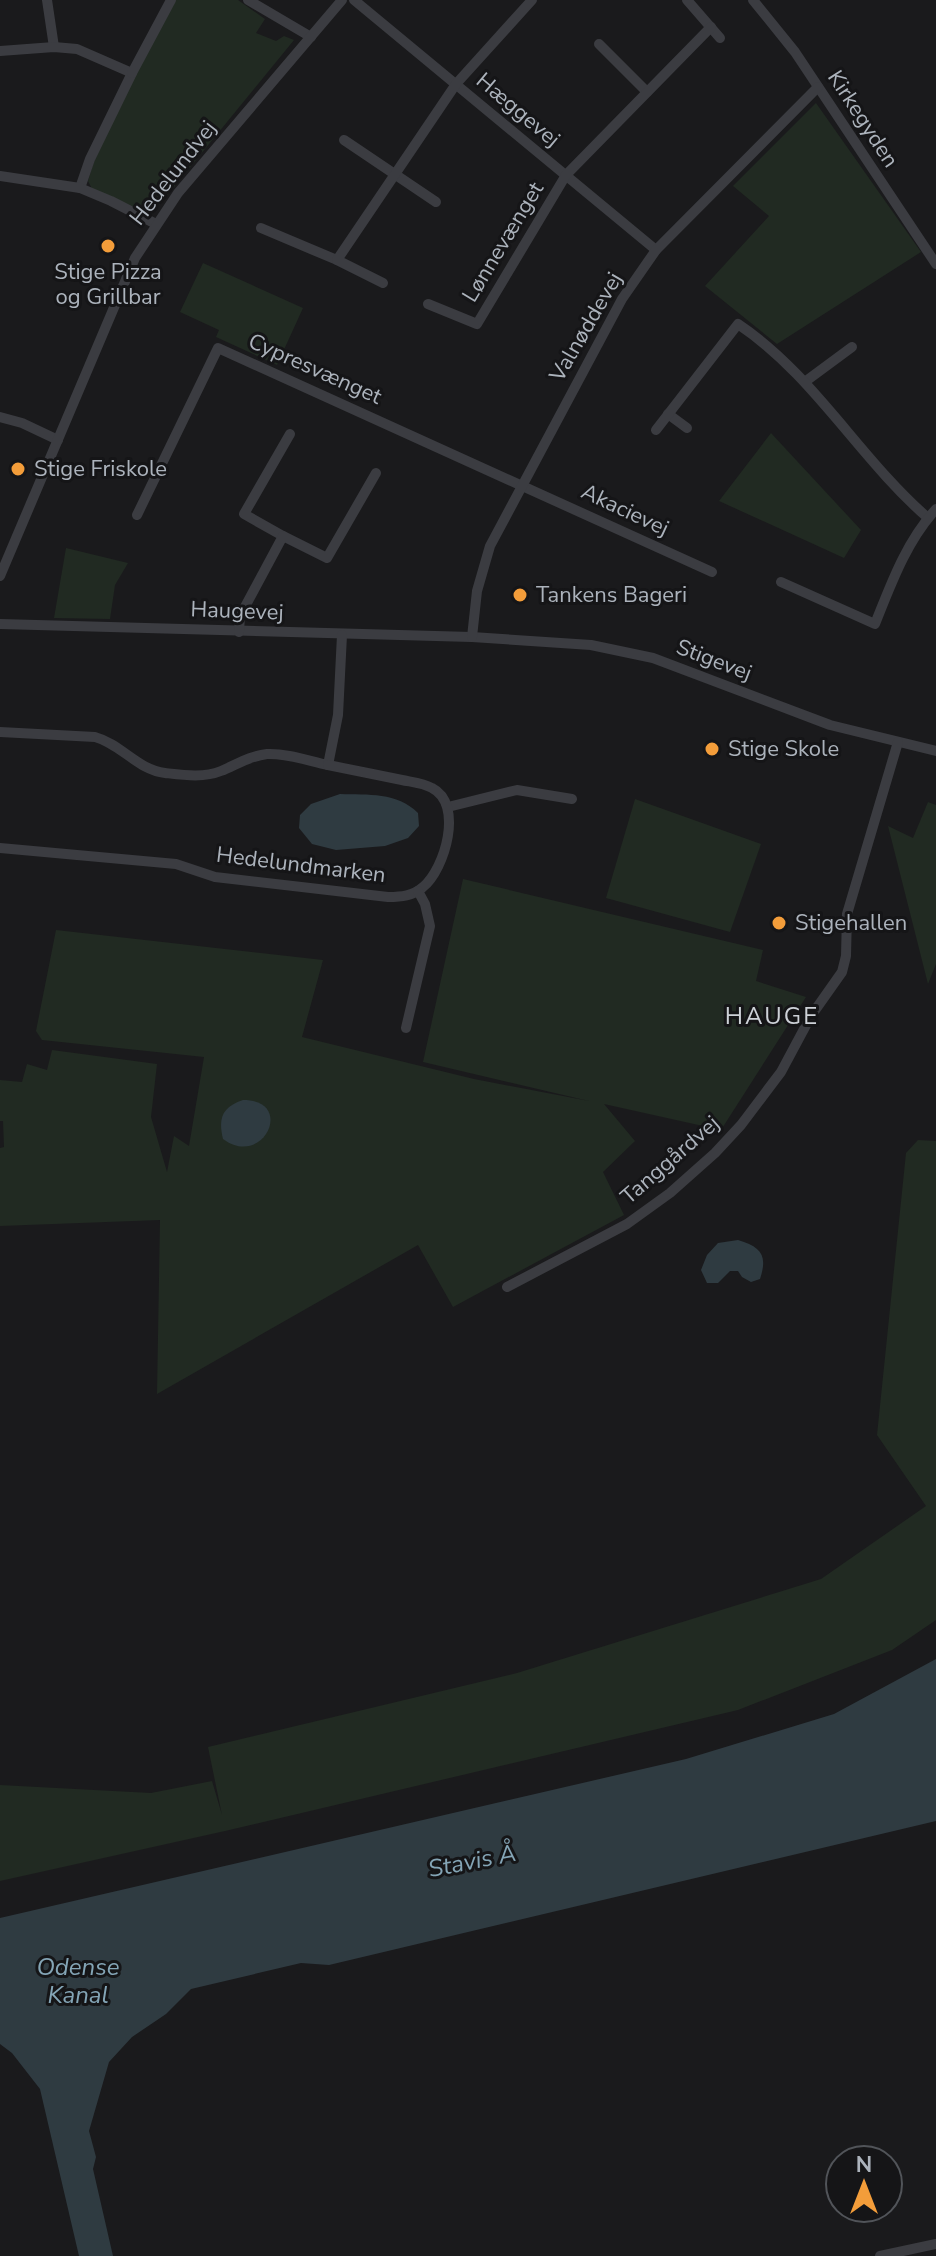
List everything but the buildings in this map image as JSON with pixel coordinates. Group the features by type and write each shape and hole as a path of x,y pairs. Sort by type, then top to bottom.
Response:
{"street":[{"path":"47,0 54,47"},
{"path":"80,188 90,159 171,0"},
{"path":"248,0 311,37"},
{"name":"Hedelundvej","path":"0,576 135,258 178,193 342,0"},
{"name":"Hæggevej","path":"354,0 656,250"},
{"path":"337,260 456,84 532,0"},
{"path":"687,0 720,38"},
{"name":"Kirkegyden","path":"753,0 795,52 936,264"},
{"path":"566,175 711,27"},
{"path":"599,44 647,92"},
{"path":"0,51 54,47 77,49 132,73"},
{"name":"Valnøddevej","path":"472,637 477,591 490,546 622,299 656,250 818,87"},
{"path":"344,140 436,202"},
{"name":"Lønnevænget","path":"428,304 477,324 566,175"},
{"path":"0,176 80,188 156,224"},
{"path":"261,228 383,283"},
{"path":"656,430 738,324 762,340 806,381 883,476 932,514 899,565 875,624 781,582"},
{"path":"806,381 852,347"},
{"name":"Cypresvænget","path":"137,515 218,348 521,484"},
{"path":"668,414 687,428"},
{"path":"0,417 58,440"},
{"path":"290,434 244,514 327,558 376,473"},
{"name":"Akacievej","path":"521,484 712,572"},
{"path":"239,632 240,616 283,536"},
{"name":"Haugevej","path":"0,624 472,637"},
{"path":"328,765 338,715 342,635"},
{"name":"Stigevej","path":"472,637 591,645 643,655 830,725 936,751"},
{"path":"0,732 108,740 138,763 161,773 212,774 249,758 270,754 433,788 446,801 449,825 439,865 421,889 430,926 406,1028"},
{"name":"Tanggårdvej","path":"507,1287 627,1224 670,1193 724,1143 781,1072 811,1016 842,972 846,956 847,914 898,742"},
{"path":"448,807 517,790 572,799"},
{"name":"Hedelundmarken","path":"0,848 176,864 215,877 360,894 403,897 421,889"},
{"path":"132,873 133,860"},
{"path":"880,2256 936,2244"}],"shaded area":[{"path":"176,0 238,0 265,19 256,33 276,41 284,36 294,40 151,215 92,189 88,181 115,111"},
{"path":"816,103 921,252 777,344 705,286 769,216 733,186"},
{"path":"203,263 303,308 277,365 216,337 219,330 180,312"},
{"path":"771,433 861,530 844,558 719,501"},
{"path":"66,548 128,563 115,585 110,619 54,618"},
{"path":"635,799 761,844 730,932 606,898"},
{"path":"928,802 936,805 936,964 928,984 888,826 913,838"},
{"path":"463,879 763,950 756,981 806,997 721,1130 604,1104 635,1141 603,1172 624,1215 453,1307 418,1245 157,1394 160,1220 0,1226 0,1148 4,1147 3,1121 0,1121 0,1080 22,1082 27,1064 47,1070 52,1050 157,1064 151,1117 167,1172 174,1136 189,1146 204,1057 42,1040 36,1031 56,930 323,960 302,1037 474,1079 589,1101 423,1062"},
{"path":"918,1140 936,1141 936,1620 892,1650 738,1710 0,1881 0,1785 151,1793 212,1781 222,1815 208,1747 517,1673 821,1579 926,1506 877,1435 906,1153"}],"water":[{"path":"340,794 382,796 401,801 418,813 419,826 408,838 385,846 336,850 312,844 299,828 300,815 311,804"},
{"path":"243,1100 259,1103 268,1110 271,1120 261,1140 250,1146 238,1146 223,1139 223,1114 230,1106"},
{"path":"738,1240 761,1253 763,1264 760,1279 751,1282 738,1271 730,1271 718,1283 707,1283 701,1270 707,1255 718,1243"},
{"name":"Odense Kanal","path":"936,1659 936,1821 329,1965 301,1963 191,1989 166,2014 132,2037 109,2062 89,2131 96,2157 93,2169 113,2256 79,2256 40,2089 12,2053 0,2044 0,1918 686,1759 834,1714"}],"place":[{"name":"Stige Pizza og Grillbar","path":"108,246"},
{"name":"Stige Friskole","path":"18,469"},
{"name":"Tankens Bageri","path":"520,595"},
{"name":"Stige Skole","path":"712,749"},
{"name":"Stigehallen","path":"779,923"}],"district":[{"name":"HAUGE","path":"772,1016"}],"water label":[{"name":"Stavis Å","path":"472,1861"}]}
